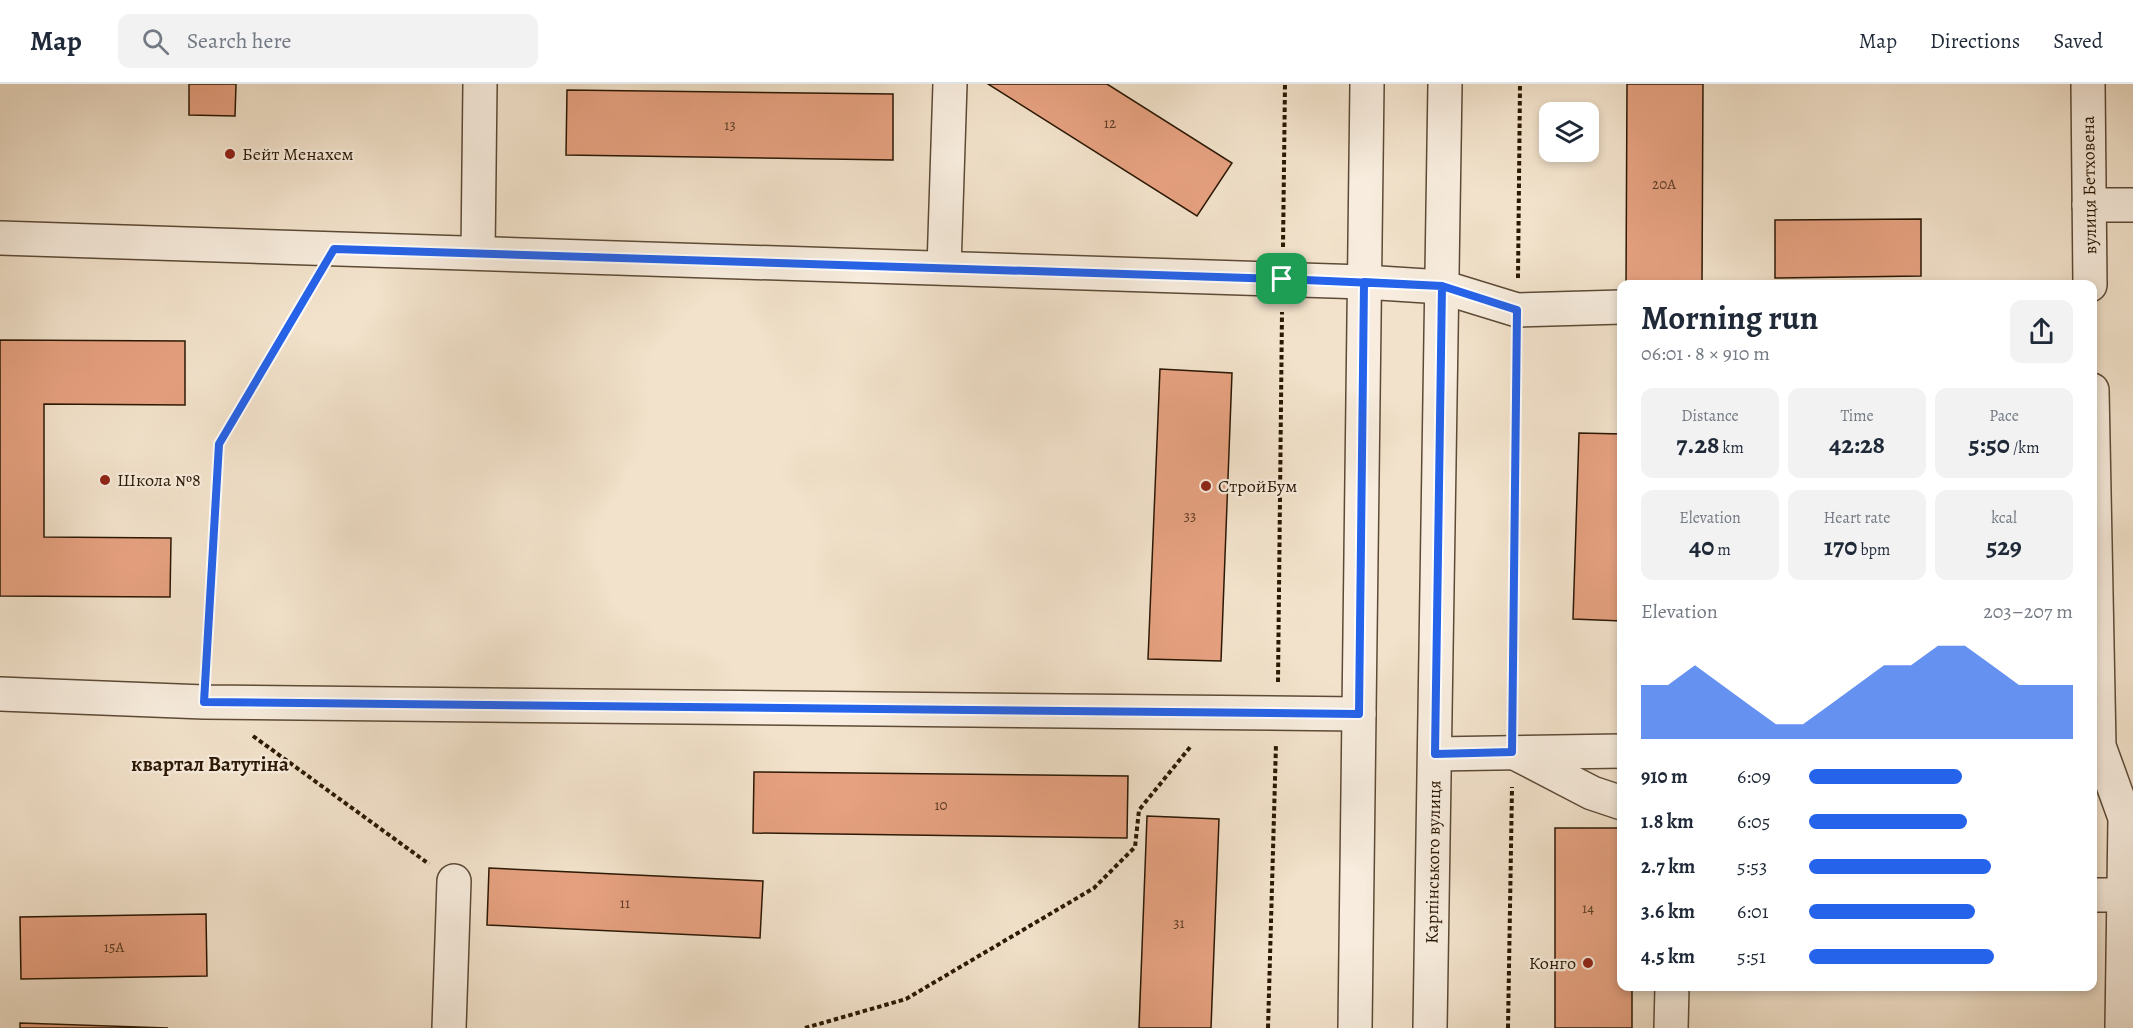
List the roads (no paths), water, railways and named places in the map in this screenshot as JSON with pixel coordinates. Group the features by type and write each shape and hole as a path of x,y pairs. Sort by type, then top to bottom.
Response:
{"street":[{"path":"478,253 480,84"},
{"path":"944,268 950,84"},
{"path":"1355,1028 1367,84"},
{"name":"Карпінського вулиця","path":"1431,1028 1445,84"},
{"name":"вулиця Бетховена","path":"2088,84 2090,280"},
{"path":"2088,205 2133,205"},
{"path":"0,238 1364,282 1442,286 1517,310 1617,307"},
{"path":"0,694 204,702 1359,714"},
{"path":"2097,748 2129,818 2108,895 2122,1028"},
{"path":"1435,754 1617,751"},
{"path":"1512,752 1592,793 1617,800"},
{"path":"449,1028 454,881"},
{"path":"1671,1028 1672,991"}],"place":[{"name":"Бейт Менахем","path":"230,154"},
{"name":"Школа №8","path":"105,480"},
{"name":"СтройБум","path":"1206,486"},
{"name":"Конго","path":"1588,963"}],"district":[{"name":"квартал Ватутіна","path":"210,764"}]}
